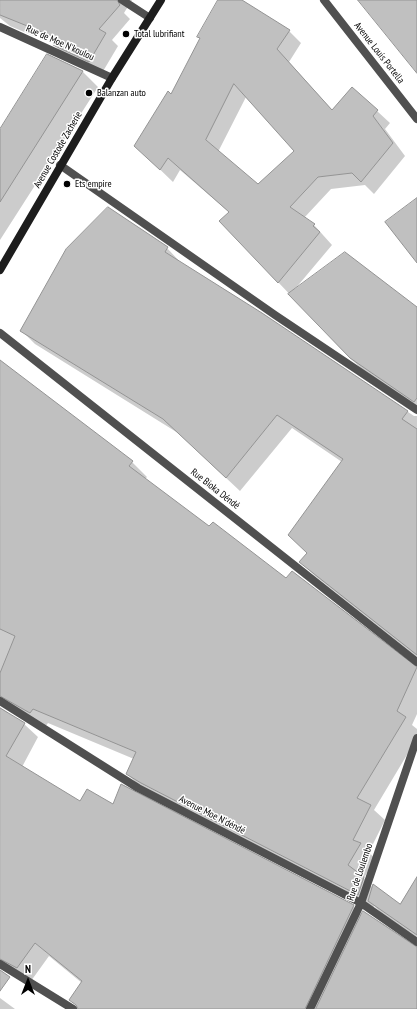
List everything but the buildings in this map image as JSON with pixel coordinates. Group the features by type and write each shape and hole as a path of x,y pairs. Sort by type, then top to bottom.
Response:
{"street":[{"path":"122,0 150,18"},
{"name":"Avenue Costode Zacherie","path":"0,270 60,165 161,0"},
{"name":"Avenue Louis Portella","path":"324,0 417,119"},
{"name":"Rue de Moe N'koulou","path":"0,27 112,78"},
{"path":"60,165 274,315 417,410"},
{"name":"Rue Bioka Déndé","path":"0,333 417,662"},
{"name":"Avenue Moe N'déndé","path":"0,701 138,788 361,903 417,942"},
{"name":"Rue de Loulembo","path":"310,1009 361,903 417,738"},
{"path":"0,964 73,1009"}],"place":[{"name":"Total lubrifiant","path":"126,34"},
{"name":"Balanzan auto","path":"89,93"},
{"name":"Ets empire","path":"67,184"}]}
